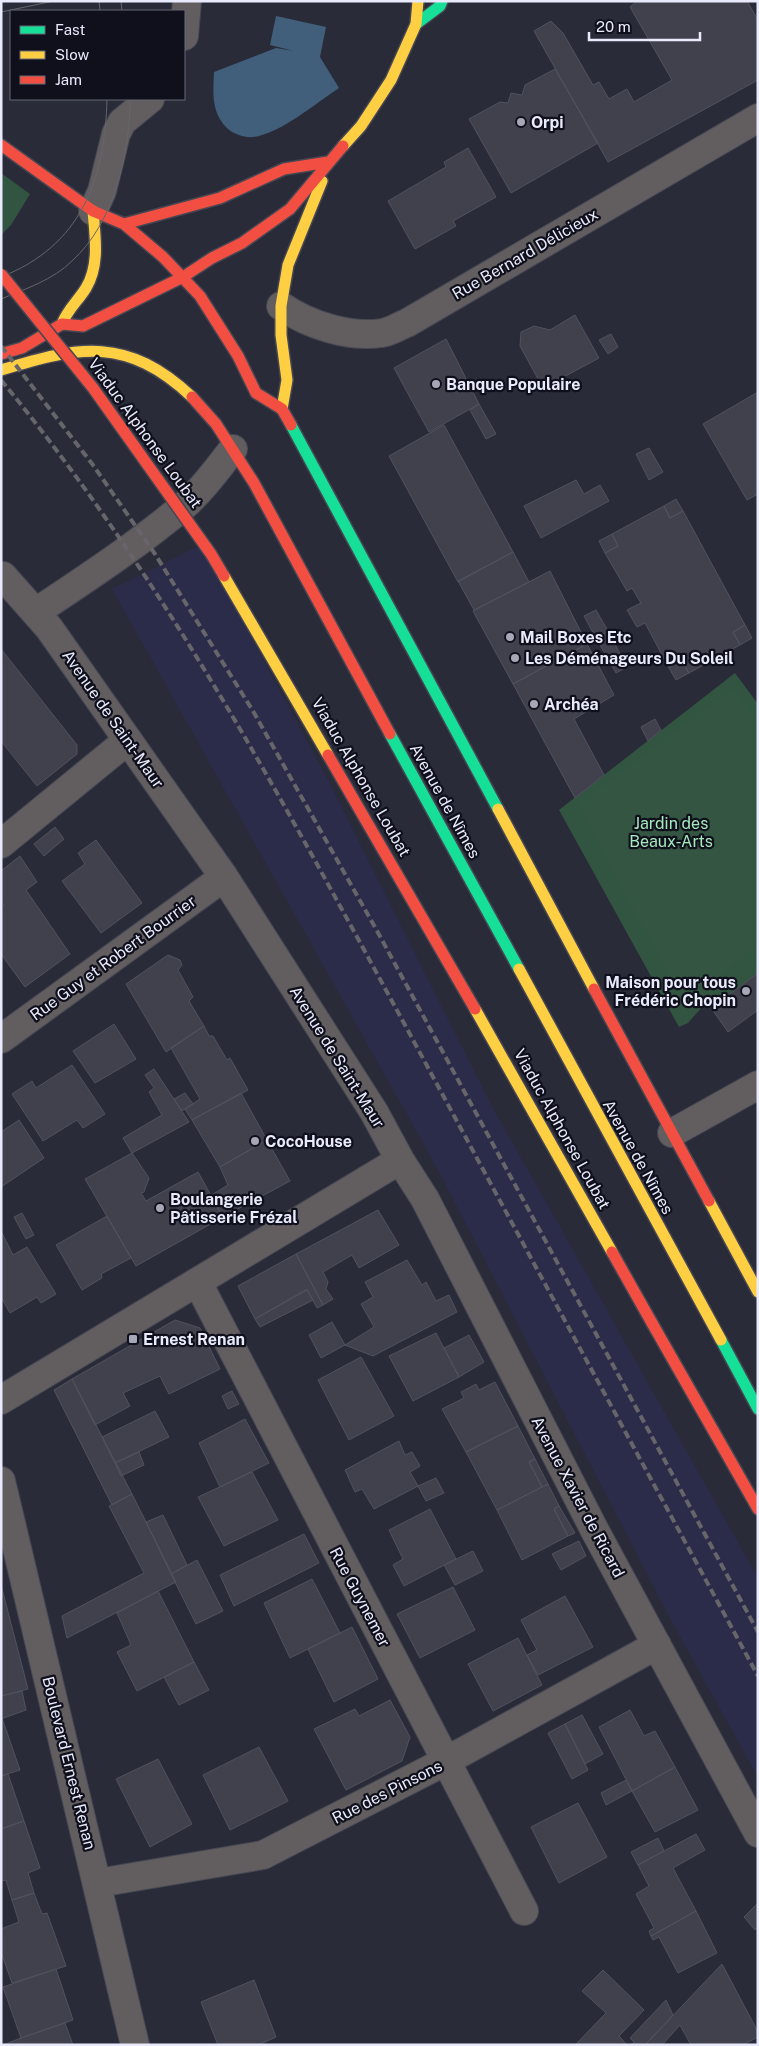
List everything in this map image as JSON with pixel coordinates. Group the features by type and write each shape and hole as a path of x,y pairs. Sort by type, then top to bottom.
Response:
{"main road":[{"path":"1,354 22,348 62,324 83,326 183,277 212,258 242,243 290,209 328,162 361,126 391,80 416,24 418,1"},
{"path":"416,24 440,6 442,1"},
{"path":"1,145 93,211 124,224 183,277 200,296 238,356 256,393 282,409 758,1292"},
{"path":"124,224 220,198 284,168 328,162"},
{"path":"282,409 287,380 281,335 282,306 288,265 312,210 328,162"},
{"path":"62,324 66,311 86,287 91,274 95,258 93,211"},
{"name":"Viaduc Alphonse Loubat","path":"1,274 93,388 210,554 462,985 758,1509"},
{"name":"Avenue de Nîmes","path":"1,370 33,361 96,350 134,358 151,367 182,389 209,414 233,449 758,1408"}],"street":[{"path":"185,24 187,1"},
{"path":"93,211 102,191 122,122 149,100"},
{"name":"Rue Bernard Délicieux","path":"282,306 294,315 358,335 384,333 407,323 758,118"},
{"path":"36,612 96,572 186,504 203,487 233,449"},
{"name":"Avenue de Saint-Maur","path":"3,576 36,612 224,877 374,1112 400,1160"},
{"path":"1,844 128,740"},
{"name":"Rue Guy et Robert Bourrier","path":"1,1039 224,877"},
{"path":"672,1133 758,1085"},
{"path":"1,1400 400,1160"},
{"name":"Avenue Xavier de Ricard","path":"400,1160 425,1199 594,1529 758,1833"},
{"name":"Rue Guynemer","path":"198,1283 524,1911"},
{"name":"Boulevard Ernest Renan","path":"1,1481 135,2045"},
{"name":"Rue des Pinsons","path":"98,1883 263,1855 446,1761 657,1645"}],"shaded area":[{"path":"276,16 326,27 320,57 339,88 298,117 275,130 264,135 247,137 233,132 222,123 214,103 214,72 276,48 294,51 270,45"},
{"path":"201,545 327,778 489,1101 758,1578 758,1777 673,1624 437,1168 112,589"}],"green space":[{"path":"1,173 30,194 11,225 1,235"},
{"name":"Jardin des Beaux-Arts","path":"735,673 758,704 758,973 711,1008 702,1007 688,1023 679,1027 559,810"},
{"name":"Jardin des Beaux-Arts","path":"732,688 758,723 758,944 727,970 688,1011 578,805"}],"building":[{"path":"637,1 747,1 758,20 758,80 608,162 534,31 551,21 563,33 593,85 599,82 609,99 627,89 634,102 672,80 630,7"},
{"path":"555,69 598,143 511,193 469,119 500,102 508,103 511,93 522,95 525,85"},
{"path":"468,148 496,197 453,221 456,226 415,249 388,201 446,167 444,162"},
{"path":"575,315 599,358 543,388 520,346 521,332 534,326 550,330"},
{"path":"611,334 618,347 608,354 599,340"},
{"name":"Banque Populaire","path":"446,339 479,404 429,432 394,368"},
{"path":"758,392 758,494 747,500 703,424"},
{"path":"479,404 496,434 486,439 470,410"},
{"path":"444,425 513,552 458,582 389,456"},
{"path":"649,448 663,472 649,480 636,454"},
{"path":"576,480 584,494 600,485 609,501 541,538 524,506"},
{"path":"676,499 683,511 670,518 664,506"},
{"path":"664,506 670,518 683,511 745,625 733,632 740,645 689,673 681,660 669,668 645,623 637,627 627,610 641,603 632,588 627,591 605,553 618,546 612,534"},
{"path":"612,534 618,546 605,553 599,541"},
{"path":"513,552 529,582 474,610 458,581"},
{"path":"550,571 587,644 513,684 473,611"},
{"path":"596,610 608,631 596,638 584,616"},
{"path":"745,625 752,638 740,645 733,632"},
{"path":"608,631 627,667 616,673 596,638"},
{"path":"587,644 614,695 574,719 604,775 575,798 513,684"},
{"path":"1,649 77,745 77,754 37,786 1,741"},
{"path":"681,660 689,673 676,680 669,668"},
{"path":"655,719 661,730 648,741 641,727"},
{"path":"55,827 64,839 44,856 34,844"},
{"path":"96,840 142,903 101,933 62,881 85,864 78,853"},
{"path":"20,856 37,882 26,890 70,954 25,987 1,954 1,907 4,905 1,901 1,871"},
{"path":"168,955 180,960 182,965 178,970 193,997 189,1001 204,1026 166,1052 126,984"},
{"name":"Maison pour tous Frédéric Chopin","path":"758,973 758,1010 728,1032 711,1008"},
{"path":"114,1024 136,1059 95,1083 73,1051"},
{"path":"204,1026 209,1036 213,1036 227,1060 230,1058 248,1090 192,1120 185,1109 200,1099 171,1048"},
{"path":"72,1065 105,1114 83,1128 77,1120 43,1141 12,1094 32,1081 36,1088"},
{"path":"154,1069 189,1122 132,1153 123,1138 162,1115 149,1092 154,1088 145,1075"},
{"path":"185,1093 193,1104 182,1111 174,1099"},
{"path":"241,1093 267,1140 220,1167 192,1120"},
{"path":"19,1120 44,1158 1,1187 1,1132"},
{"path":"267,1140 290,1181 223,1217 210,1196 228,1185 220,1167"},
{"name":"Boulangerie Pâtisserie Frézal","path":"132,1153 149,1178 144,1192 141,1193 146,1201 198,1172 223,1217 136,1266 85,1179"},
{"path":"378,1210 399,1245 359,1268 352,1255 323,1272 328,1282 326,1289 333,1299 323,1305 296,1254"},
{"path":"22,1213 34,1235 26,1239 14,1217"},
{"path":"107,1216 131,1258 101,1274 102,1278 82,1290 56,1245"},
{"path":"1,1231 13,1255 27,1247 56,1294 41,1303 37,1297 10,1313 1,1297"},
{"path":"296,1254 323,1305 317,1308 307,1289 255,1319 238,1286"},
{"path":"407,1260 422,1285 426,1282 436,1301 449,1295 457,1312 373,1356 345,1345 374,1327 361,1304 373,1297 365,1282"},
{"path":"307,1290 313,1300 260,1327 255,1319"},
{"path":"175,1320 200,1328 220,1369 169,1394 160,1376 123,1393 130,1406 95,1425 72,1379"},
{"path":"332,1322 345,1345 321,1358 309,1335"},
{"path":"436,1333 459,1377 413,1401 389,1356"},
{"path":"469,1335 484,1362 459,1377 444,1348"},
{"path":"361,1357 394,1416 349,1440 318,1380"},
{"path":"72,1379 132,1494 112,1505 54,1390"},
{"path":"495,1382 518,1426 466,1452 442,1409 464,1398 461,1392 476,1384 479,1390"},
{"path":"232,1391 239,1404 228,1409 222,1396"},
{"path":"155,1411 169,1437 115,1463 102,1437"},
{"path":"245,1419 269,1463 220,1487 199,1443"},
{"path":"518,1426 535,1459 529,1462 542,1487 497,1510 466,1452"},
{"path":"399,1441 405,1455 412,1452 420,1466 410,1472 418,1486 374,1509 362,1489 355,1492 345,1470"},
{"path":"139,1452 144,1465 121,1476 115,1463"},
{"path":"535,1459 548,1484 542,1487 529,1462"},
{"path":"252,1472 278,1520 224,1546 198,1497"},
{"path":"436,1478 444,1493 426,1501 418,1486"},
{"path":"548,1484 559,1506 554,1509 568,1536 522,1560 497,1510"},
{"path":"132,1494 176,1582 67,1638 62,1616 144,1573 109,1506"},
{"path":"559,1506 575,1533 568,1536 554,1509"},
{"path":"430,1509 456,1559 404,1586 393,1565 403,1559 389,1530"},
{"path":"163,1515 187,1565 171,1574 146,1522"},
{"path":"304,1534 319,1563 234,1606 220,1575"},
{"path":"579,1541 586,1556 561,1570 552,1554"},
{"path":"473,1551 483,1571 455,1585 444,1565"},
{"path":"197,1560 223,1611 196,1624 171,1574"},
{"path":"312,1579 340,1633 290,1658 264,1603"},
{"path":"1,1585 28,1689 1,1696"},
{"path":"453,1587 475,1630 420,1658 397,1614"},
{"path":"158,1591 194,1662 137,1691 117,1652 131,1645 117,1613"},
{"path":"565,1596 593,1647 538,1675 527,1655 537,1650 521,1620"},
{"path":"352,1627 378,1679 334,1702 308,1649"},
{"path":"518,1638 542,1685 493,1711 468,1664"},
{"path":"194,1662 209,1690 179,1705 164,1677"},
{"path":"22,1691 26,1710 1,1719 1,1696"},
{"path":"390,1700 410,1737 402,1761 346,1790 314,1729 355,1709 359,1716"},
{"path":"630,1710 644,1736 655,1731 675,1767 632,1791 599,1727"},
{"path":"582,1715 603,1754 585,1764 565,1724"},
{"path":"1,1719 20,1770 1,1776"},
{"path":"565,1724 588,1770 572,1779 548,1733"},
{"path":"259,1747 288,1801 230,1830 203,1775"},
{"path":"158,1759 192,1824 150,1847 116,1779"},
{"path":"675,1767 698,1810 655,1832 632,1791"},
{"path":"8,1774 24,1821 1,1829 1,1776"},
{"path":"626,1780 632,1791 606,1805 601,1793"},
{"path":"578,1803 607,1857 559,1883 531,1827"},
{"path":"24,1821 40,1868 28,1873 34,1893 12,1900 6,1880 1,1881 1,1829"},
{"path":"696,1834 705,1850 673,1868 696,1911 651,1936 649,1931 654,1928 636,1894 649,1886 638,1865"},
{"path":"658,1838 664,1851 638,1865 631,1852"},
{"path":"34,1893 42,1914 47,1913 66,1966 12,1983 1,1952 1,1929 19,1922 12,1900"},
{"path":"758,1903 758,1927 755,1930 744,1917"},
{"path":"696,1911 717,1953 678,1973 659,1937 653,1940 651,1936"},
{"path":"722,1964 758,2032 758,2037 743,2045 691,2045 680,2025 662,2045 645,2045"},
{"path":"56,1969 73,2020 21,2038 3,1987"},
{"path":"603,1970 644,2010 619,2036 627,2045 575,2045 606,2013 582,1991"},
{"path":"254,1980 276,2037 258,2045 218,2045 201,2002"},
{"path":"666,2000 673,2015 645,2045 632,2045 634,2042 630,2038"},
{"path":"65,2023 73,2045 3,2045 21,2038"}],"tram line":[{"path":"11,10 54,1"},
{"path":"99,1 100,10"},
{"path":"121,1 122,10"},
{"path":"1,12 10,10"},
{"path":"1,277 28,264 51,248 69,228 83,207 94,183 101,157 107,100"},
{"path":"1,299 56,274 87,245 99,227 109,208 123,164 127,142 130,100"}],"railway":[{"path":"1,346 93,465 155,554 253,711 376,929 758,1632"},
{"path":"1,380 60,455 115,532 168,612 267,775 360,942 758,1676"}],"traffic: fast":[{"path":"416,24 440,6 442,1"},
{"path":"291,425 498,809"},
{"path":"390,734 519,969"},
{"path":"721,1340 758,1409"}],"traffic: slow":[{"path":"343,146 361,126 391,80 416,24 418,1"},
{"path":"282,409 287,380 281,335 281,306 288,265 322,181"},
{"path":"62,324 86,288 93,270 95,260 93,211"},
{"path":"1,370 79,352 124,355 146,364 168,377 192,397"},
{"path":"224,576 328,755"},
{"path":"498,809 594,989"},
{"path":"519,969 721,1340"},
{"path":"475,1009 612,1252"},
{"path":"709,1201 758,1292"}],"traffic: jam":[{"path":"1,145 93,211 124,224 163,257 200,296 238,356 256,393 282,409 291,425"},
{"path":"1,354 22,348 62,324 83,326 183,277 212,258 242,243 290,209 343,146"},
{"path":"124,224 220,198 284,169 328,162"},
{"path":"1,274 93,388 211,554 224,576"},
{"path":"192,397 216,424 254,483 390,734"},
{"path":"328,755 475,1009"},
{"path":"594,989 709,1201"},
{"path":"612,1252 652,1323"},
{"path":"652,1323 758,1509"}],"place":[{"name":"Orpi","path":"521,122"},
{"name":"Banque Populaire","path":"436,384"},
{"name":"Mail Boxes Etc","path":"510,637"},
{"name":"Les Déménageurs Du Soleil","path":"515,658"},
{"name":"Archéa","path":"534,704"},
{"name":"Maison pour tous Frédéric Chopin","path":"746,991"},
{"name":"CocoHouse","path":"255,1141"},
{"name":"Boulangerie Pâtisserie Frézal","path":"160,1208"},
{"name":"Ernest Renan","path":"133,1339"}]}
